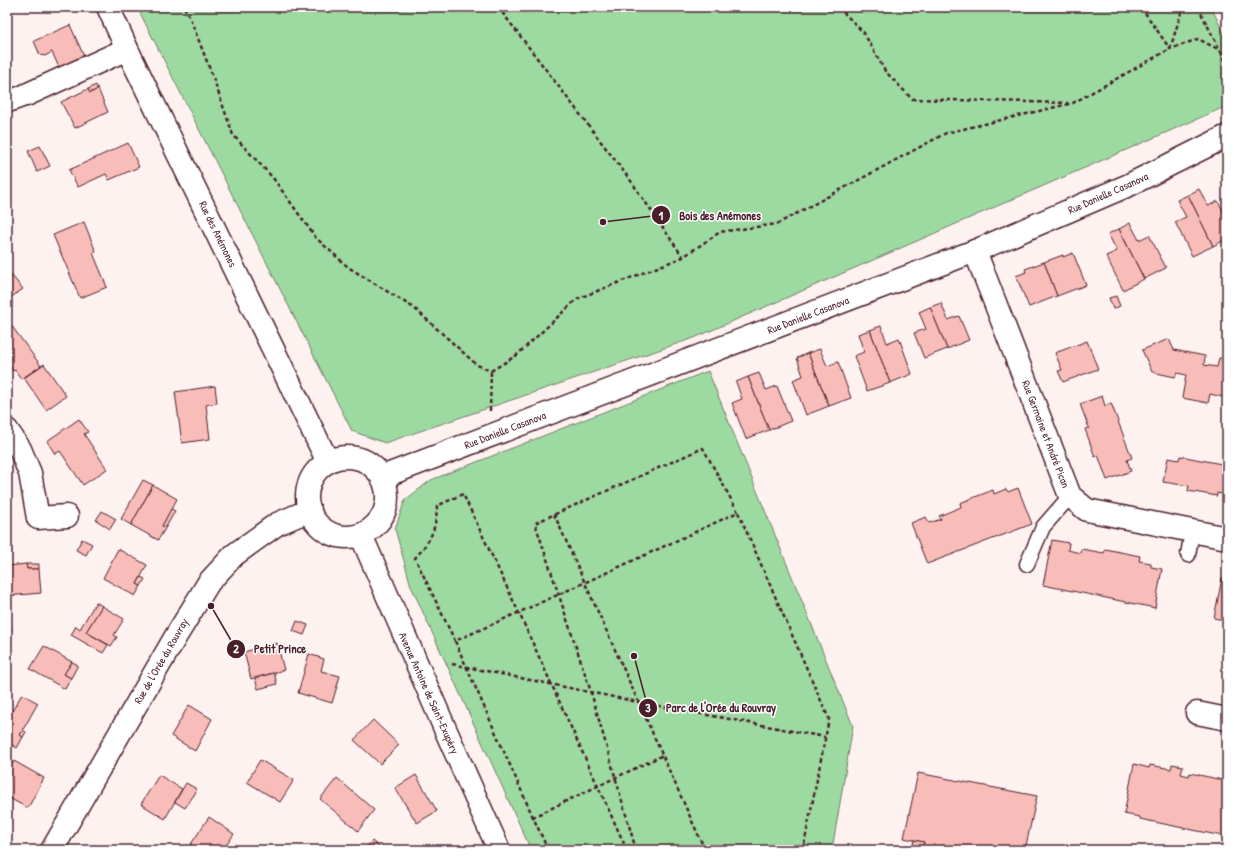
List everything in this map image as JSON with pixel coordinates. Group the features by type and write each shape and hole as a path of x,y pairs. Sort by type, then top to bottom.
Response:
{"street":[{"name":"Rue des Anémones","path":"108,7 328,462"},
{"path":"16,98 127,49"},
{"name":"Rue Danielle Casanova","path":"382,477 975,252 1129,185 1227,136"},
{"name":"Rue Germaine et André Pican","path":"975,252 1070,496 1087,510 1227,538"},
{"path":"7,430 20,449 30,473 38,518 67,516"},
{"path":"347,457 363,461 372,466 382,477 386,491 386,504 383,514 375,526 361,535 349,538 330,534 317,524 310,510 307,494 310,481 318,469 328,462 347,457"},
{"name":"Rue de l'Orée du Rouvray","path":"52,850 172,642 209,582 234,555 277,524 310,510"},
{"name":"Avenue Antoine de Saint-Exupéry","path":"361,535 499,850"},
{"path":"1197,713 1227,719"}],"lane":[{"path":"1027,564 1043,527 1070,496"},
{"path":"1188,555 1192,531"}],"path":[{"path":"184,7 190,18 213,77 233,136 273,178 316,238 348,266 414,308 477,365 491,371"},
{"path":"498,7 631,181 683,257"},
{"path":"838,7 864,33 885,72 912,100 1073,103"},
{"path":"1141,7 1170,49"},
{"path":"1170,49 1183,7"},
{"path":"1198,7 1227,64"},
{"path":"491,371 517,355 577,299 683,257 720,232 777,224 946,133 1073,103 1170,49 1198,39 1220,50"},
{"path":"490,436 491,371"},
{"path":"636,850 591,692 535,523 703,448 738,512 828,719 803,850"},
{"path":"548,850 466,667 415,558 427,544 434,532 438,506 463,494 628,850"},
{"path":"454,642 738,512"},
{"path":"554,514 705,850"},
{"path":"452,664 638,702 825,737"},
{"path":"533,818 663,756"}],"green space":[{"path":"137,7 1211,7 1227,39 1227,106 694,338 385,443 352,431"},
{"path":"708,371 853,726 832,850 531,850 411,586 395,529 405,500 431,480"}],"building":[{"path":"70,25 87,63 62,74 52,52 45,56 40,55 34,41"},
{"path":"96,85 98,89 90,93 88,89"},
{"path":"88,89 90,93 98,89 108,112 75,128 61,102"},
{"path":"128,143 139,167 109,180 106,174 78,187 69,170"},
{"path":"40,146 50,166 37,172 28,151"},
{"path":"1199,189 1208,206 1218,201 1227,218 1227,239 1213,246 1188,195"},
{"path":"1188,195 1213,246 1192,256 1175,222 1186,217 1177,200"},
{"path":"84,222 96,252 93,253 107,287 80,298 53,235"},
{"path":"1130,223 1139,240 1149,235 1166,268 1144,279 1119,229"},
{"path":"1119,229 1144,279 1123,290 1106,256 1117,251 1108,234"},
{"path":"1073,253 1086,285 1057,296 1044,262"},
{"path":"1044,262 1057,296 1029,307 1016,276 1026,272 1025,269"},
{"path":"7,270 23,289 7,300"},
{"path":"1116,296 1120,306 1113,309 1109,298"},
{"path":"941,303 948,320 959,316 969,340 947,349 930,307"},
{"path":"930,307 947,349 924,358 914,333 926,329 919,312"},
{"path":"11,325 41,366 21,379 15,370 13,371 7,363 7,328"},
{"path":"881,326 887,343 899,338 912,374 890,383 870,330"},
{"path":"870,330 890,383 867,391 854,356 864,352 858,334"},
{"path":"1169,339 1174,350 1205,356 1204,365 1217,367 1219,358 1227,359 1227,398 1210,394 1208,403 1182,398 1186,375 1177,373 1175,377 1152,372 1142,350"},
{"path":"1087,341 1098,369 1063,382 1058,371 1062,370 1055,353"},
{"path":"820,349 827,366 838,362 851,398 829,406 808,353"},
{"path":"808,353 829,406 806,415 793,380 803,376 797,358"},
{"path":"44,364 66,396 46,410 24,378"},
{"path":"759,373 766,390 777,386 791,421 769,430 748,377"},
{"path":"748,377 769,430 746,439 732,403 742,399 736,382"},
{"path":"215,386 217,403 206,405 210,439 182,443 175,392"},
{"path":"1102,396 1105,406 1111,403 1132,458 1127,460 1131,471 1107,480 1098,455 1095,457 1085,429 1089,428 1080,404"},
{"path":"79,419 88,432 84,434 107,469 83,485 60,451 55,454 47,441"},
{"path":"1180,456 1227,465 1227,495 1217,493 1217,496 1188,491 1189,486 1163,482 1168,458 1179,460"},
{"path":"143,480 153,485 131,525 121,519"},
{"path":"153,485 177,499 162,526 166,527 158,540 131,525"},
{"path":"1018,488 1032,524 927,564 911,523 926,517 929,523 941,519 939,516 961,507 960,503 993,490 994,494 1006,489 1008,492"},
{"path":"171,509 175,511 166,527 162,526"},
{"path":"102,511 116,519 110,529 96,520"},
{"path":"82,539 92,544 86,555 76,550"},
{"path":"1052,540 1069,543 1068,550 1080,553 1081,549 1104,553 1105,549 1140,556 1139,561 1151,563 1151,567 1162,569 1155,608 1043,585"},
{"path":"118,549 147,565 137,584 141,586 135,596 103,578"},
{"path":"26,564 39,564 39,569 27,569"},
{"path":"26,564 27,569 39,569 41,593 7,596 7,566"},
{"path":"141,577 145,579 141,586 137,584"},
{"path":"1222,578 1227,580 1227,621 1214,618"},
{"path":"96,602 102,606 86,632 108,645 103,653 71,635 76,626 80,629"},
{"path":"102,606 124,619 114,635 117,637 111,646 86,632"},
{"path":"7,616 12,630 7,632"},
{"path":"297,621 308,625 304,635 293,631"},
{"path":"277,643 284,670 251,679 244,652"},
{"path":"44,646 72,662 64,674 71,678 65,689 30,669"},
{"path":"309,654 324,659 321,671 340,676 332,703 298,693"},
{"path":"72,662 78,665 71,678 64,674"},
{"path":"274,673 277,684 258,689 255,678"},
{"path":"22,694 38,703 20,735 23,737 17,748 7,742 7,720"},
{"path":"189,705 212,719 195,751 171,736"},
{"path":"373,720 399,745 380,764 354,740"},
{"path":"23,730 26,732 23,737 20,735"},
{"path":"260,760 294,780 280,802 247,782"},
{"path":"14,761 44,778 28,808 7,797 7,773"},
{"path":"1134,764 1149,768 1150,765 1171,769 1172,764 1183,766 1181,774 1189,776 1190,773 1227,781 1227,837 1140,819 1140,817 1124,814"},
{"path":"918,773 1037,796 1025,850 922,850 924,842 904,838"},
{"path":"159,775 182,789 165,819 141,804"},
{"path":"416,775 437,811 417,823 395,788"},
{"path":"337,778 374,810 358,831 320,799"},
{"path":"186,783 195,788 196,792 185,808 175,802"},
{"path":"209,817 234,834 223,850 187,850"},
{"path":"914,840 924,842 922,850 912,850"},
{"path":"372,841 383,850 364,850"}],"place":[{"name":"Bois des Anémones","path":"603,222"},
{"name":"Petit Prince","path":"211,606"},
{"name":"Parc de l'Orée du Rouvray","path":"634,656"}]}
